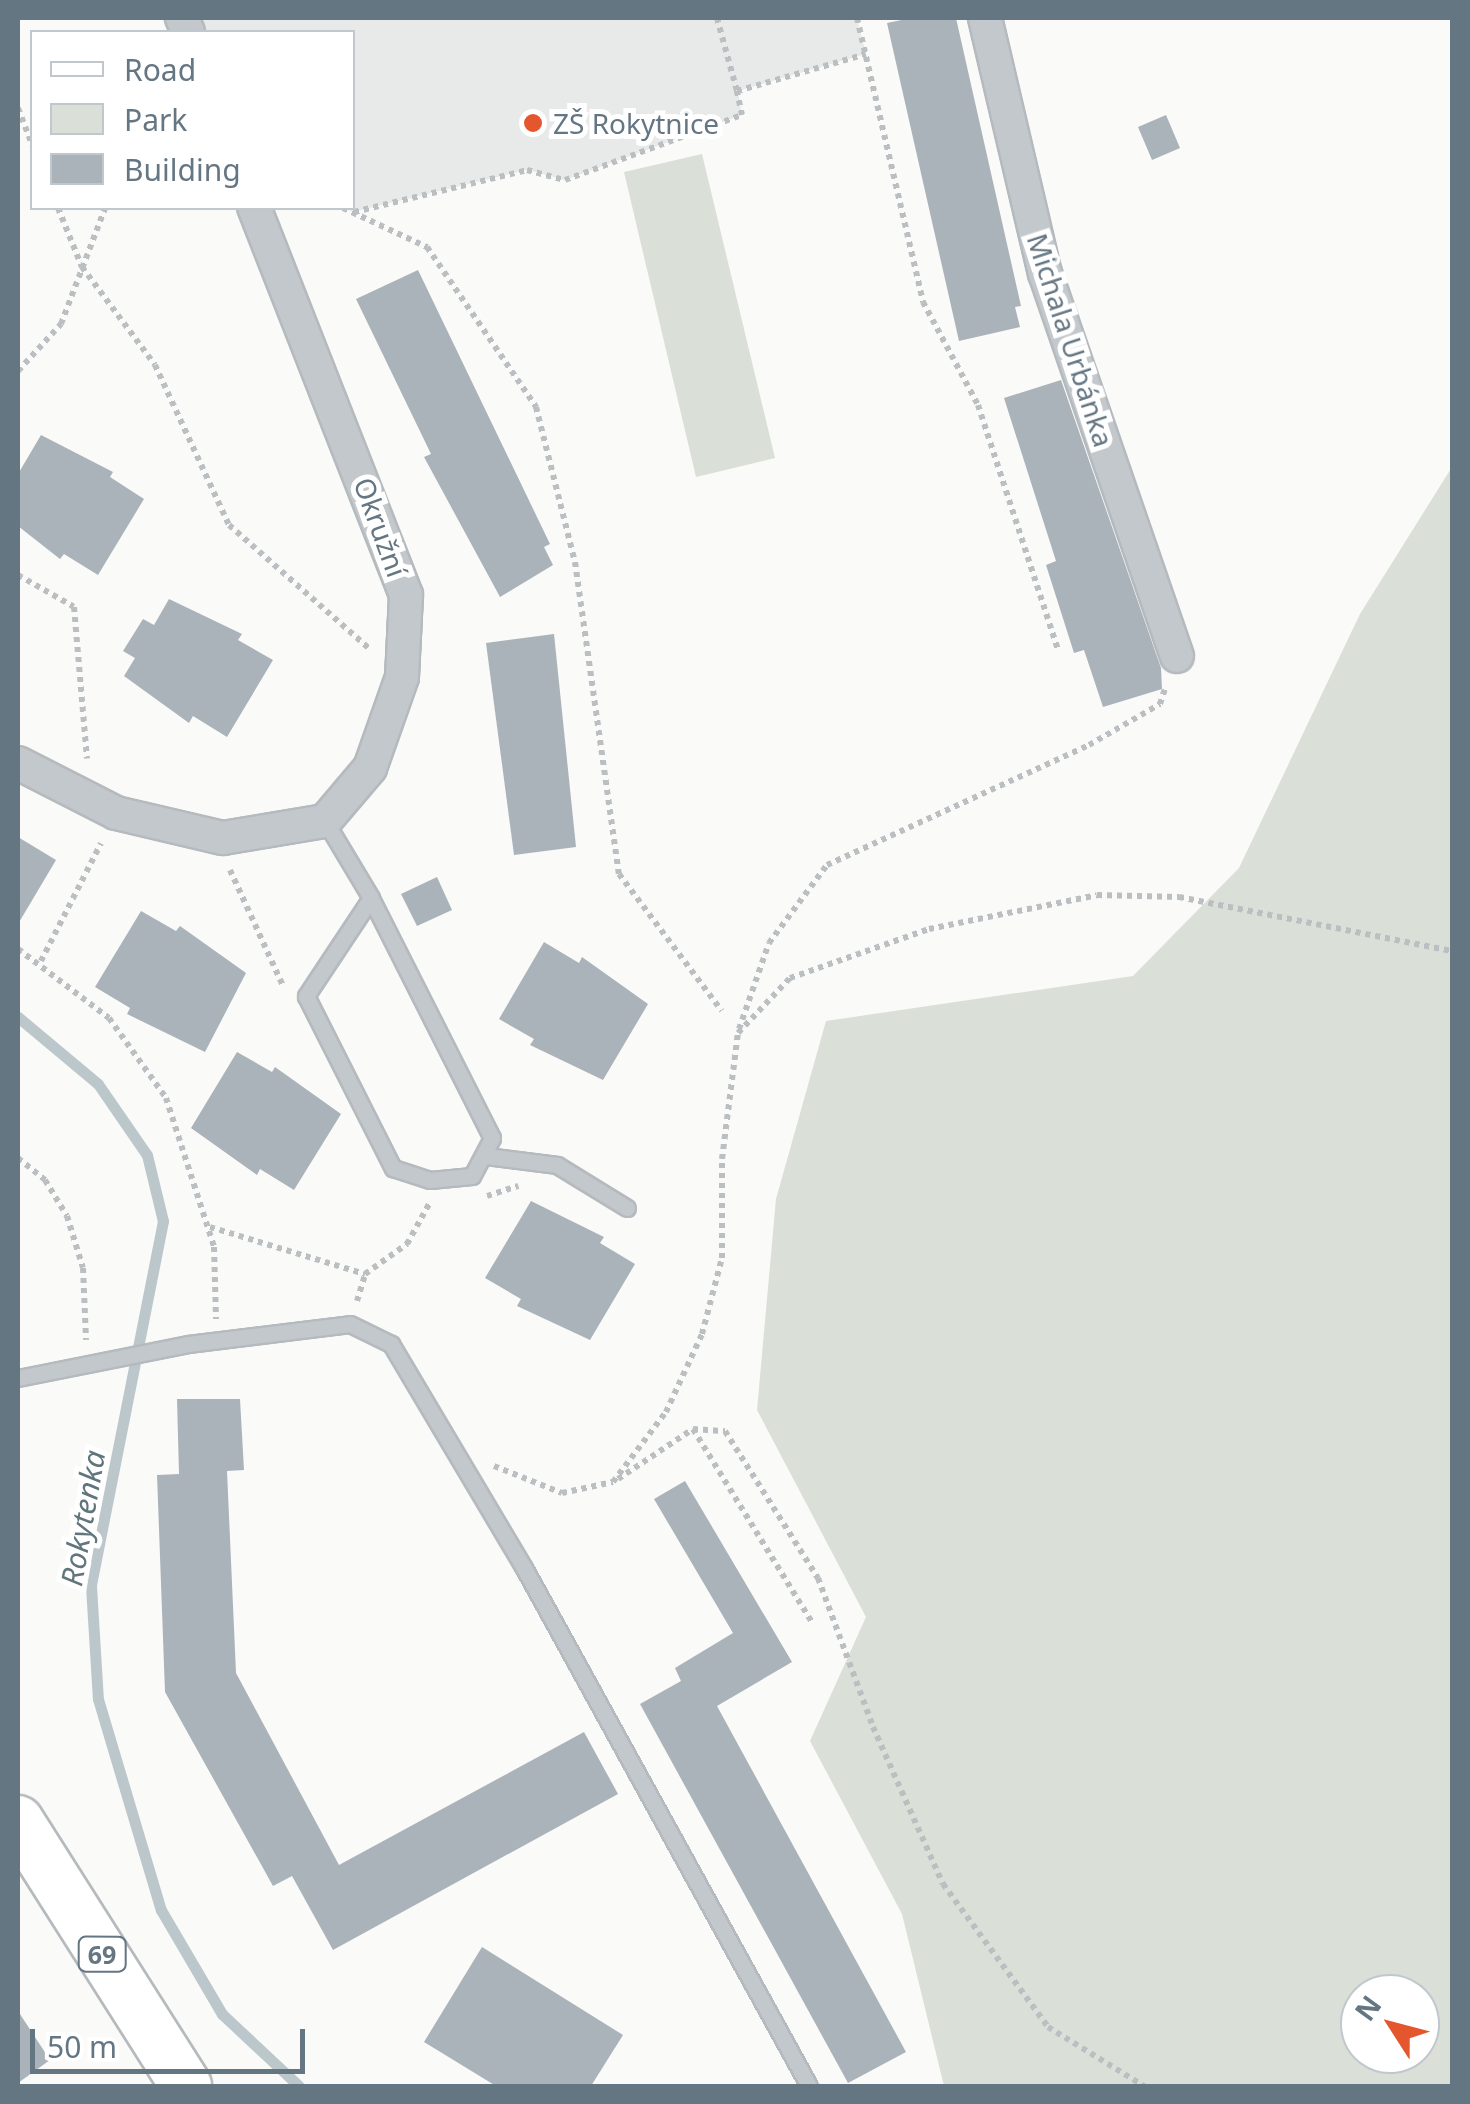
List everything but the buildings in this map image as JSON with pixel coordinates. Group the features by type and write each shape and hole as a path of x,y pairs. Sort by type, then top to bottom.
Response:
{"main road":[{"name":"69","path":"18,1822 186,2086"}],"street":[{"name":"Michala Urbánka","path":"985,18 1045,273 1177,656"},
{"name":"Okružní","path":"255,210 406,594 402,677 370,768 325,820"},
{"path":"18,763 116,813 222,838 325,820"}],"lane":[{"path":"325,820 372,898 492,1138 486,1156 472,1176 430,1180 394,1168 306,996 372,898"},
{"path":"486,1156 558,1164 627,1208"},
{"path":"18,1378 188,1344 350,1324 391,1344 809,2086"}],"path":[{"path":"353,212 527,170 565,180 742,114 717,18"},
{"path":"857,18 923,302 978,405 1058,650"},
{"path":"737,91 866,54"},
{"path":"18,108 30,140"},
{"path":"59,210 82,267 155,366 230,525 402,677"},
{"path":"18,371 61,324 103,210"},
{"path":"348,210 427,247 536,407 575,562 619,874 722,1011"},
{"path":"18,575 74,607 82,755 98,763"},
{"path":"614,1482 666,1412 702,1334 722,1258 722,1159 738,1033 769,943 827,865 1160,704 1177,656"},
{"path":"41,961 116,813"},
{"path":"738,1033 790,978 929,929 1097,895 1179,897 1452,951"},
{"path":"18,949 41,961 109,1018 166,1098 210,1227 216,1340"},
{"path":"18,1158 44,1180 67,1216 83,1268 94,1360"},
{"path":"210,1227 365,1274 408,1244 430,1203"},
{"path":"693,1429 813,1624"},
{"path":"454,1450 562,1492 614,1482 693,1429 725,1431 818,1578 872,1727 944,1884 1048,2027 1144,2086"}],"shaded area":[{"name":"ZŠ Rokytnice","path":"181,18 857,18 866,54 738,91 742,115 565,180 527,170 353,212 348,210 355,210 355,30 186,30"}],"green space":[{"path":"702,154 775,458 696,477 624,172"},
{"path":"1452,467 1452,2086 944,2086 902,1914 810,1741 866,1617 757,1410 776,1199 826,1021 1133,976 1239,868 1360,614"}],"waterway":[{"name":"Rokytenka","path":"18,1017 98,1084 147,1155 163,1221 91,1586 98,1699 161,1910 222,2014 299,2086"}],"place":[{"name":"ZŠ Rokytnice","path":"533,123"}]}
